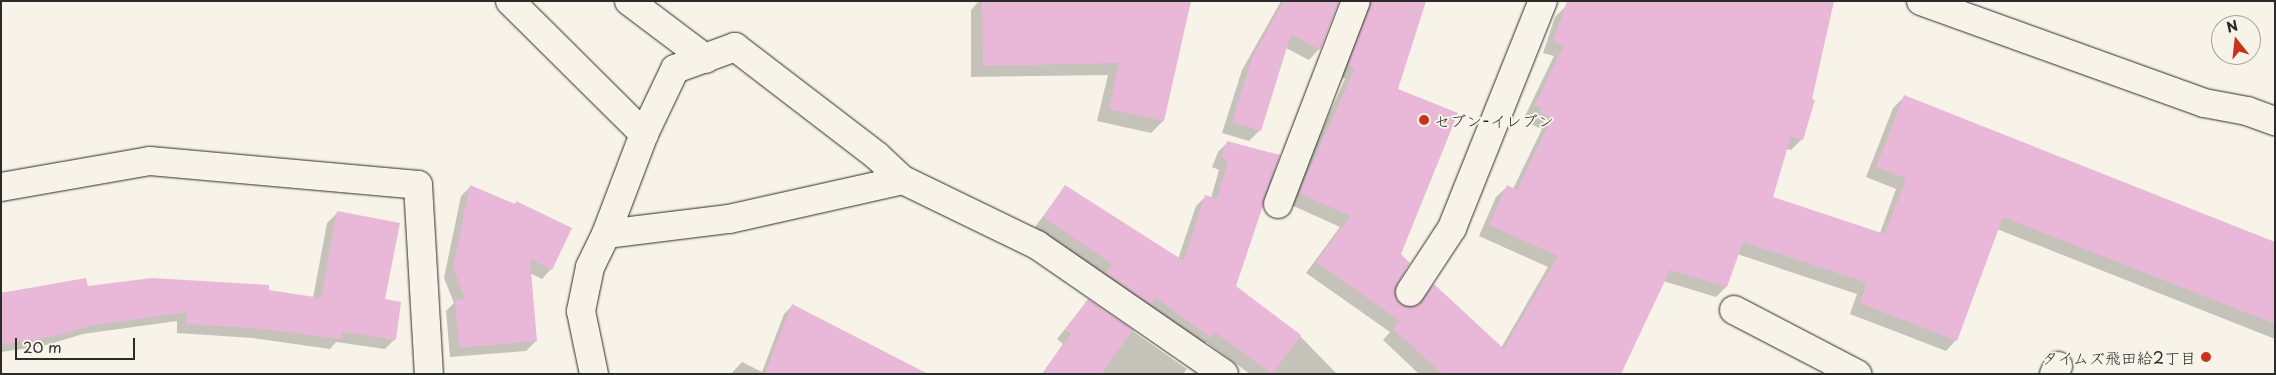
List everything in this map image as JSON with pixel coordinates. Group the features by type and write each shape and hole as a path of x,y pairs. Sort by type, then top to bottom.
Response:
{"street":[{"path":"510,1 644,134"},
{"path":"628,1 706,59"},
{"path":"1278,204 1356,1"},
{"path":"1410,292 1452,228 1542,1"},
{"path":"1921,1 2204,103 2247,110 2275,121"},
{"path":"594,374 581,311 590,267 606,234 644,134 674,69 735,47 877,156 903,180 1037,245 1224,374"},
{"path":"1,186 150,161 418,185 429,374"},
{"path":"606,234 730,219 903,180"},
{"path":"1734,310 1857,374"}],"building":[{"path":"982,1 1191,1 1164,121 1109,109 1119,63 983,66"},
{"path":"1284,1 1339,1 1320,50 1291,34 1261,131 1232,122 1252,58"},
{"path":"1371,1 1426,1 1398,89 1458,113 1401,254 1410,263 1397,284 1396,299 1402,305 1417,306 1434,284 1504,349 1558,256 1489,225 1507,185 1517,190 1552,118 1540,113 1542,108 1535,105 1564,45 1553,42 1567,1 1834,1 1812,99 1815,100 1803,140 1791,136 1773,197 1885,234 1906,178 1876,167 1904,95 2275,242 2275,324 2003,217 1957,341 1860,303 1867,283 1743,242 1727,287 1670,270 1621,374 1442,374 1393,329 1400,321 1316,262 1350,216 1299,193 1355,68 1348,65"},
{"path":"1227,141 1280,155 1236,286 1301,335 1272,374 1215,332 1211,338 1156,298 1151,305 1106,273 1112,264 1043,217 1065,185 1184,261 1205,195 1217,199 1228,161 1221,157"},
{"path":"470,185 515,204 516,201 572,228 552,270 530,259 537,341 459,348 455,300 465,299 453,267"},
{"path":"337,211 400,223 385,299 401,302 396,340 342,332 341,339 263,329 186,324 187,312 94,325 54,336 1,345 1,293 86,278 88,286 152,278 269,285 269,290 321,298"},
{"path":"1088,299 1133,330 1101,374 1042,374 1071,334 1065,330"},
{"path":"792,304 928,374 765,374"}],"place":[{"name":"セブン-イレブン","path":"1424,120"},
{"name":"タイムズ飛田給2丁目","path":"2206,357"}]}
